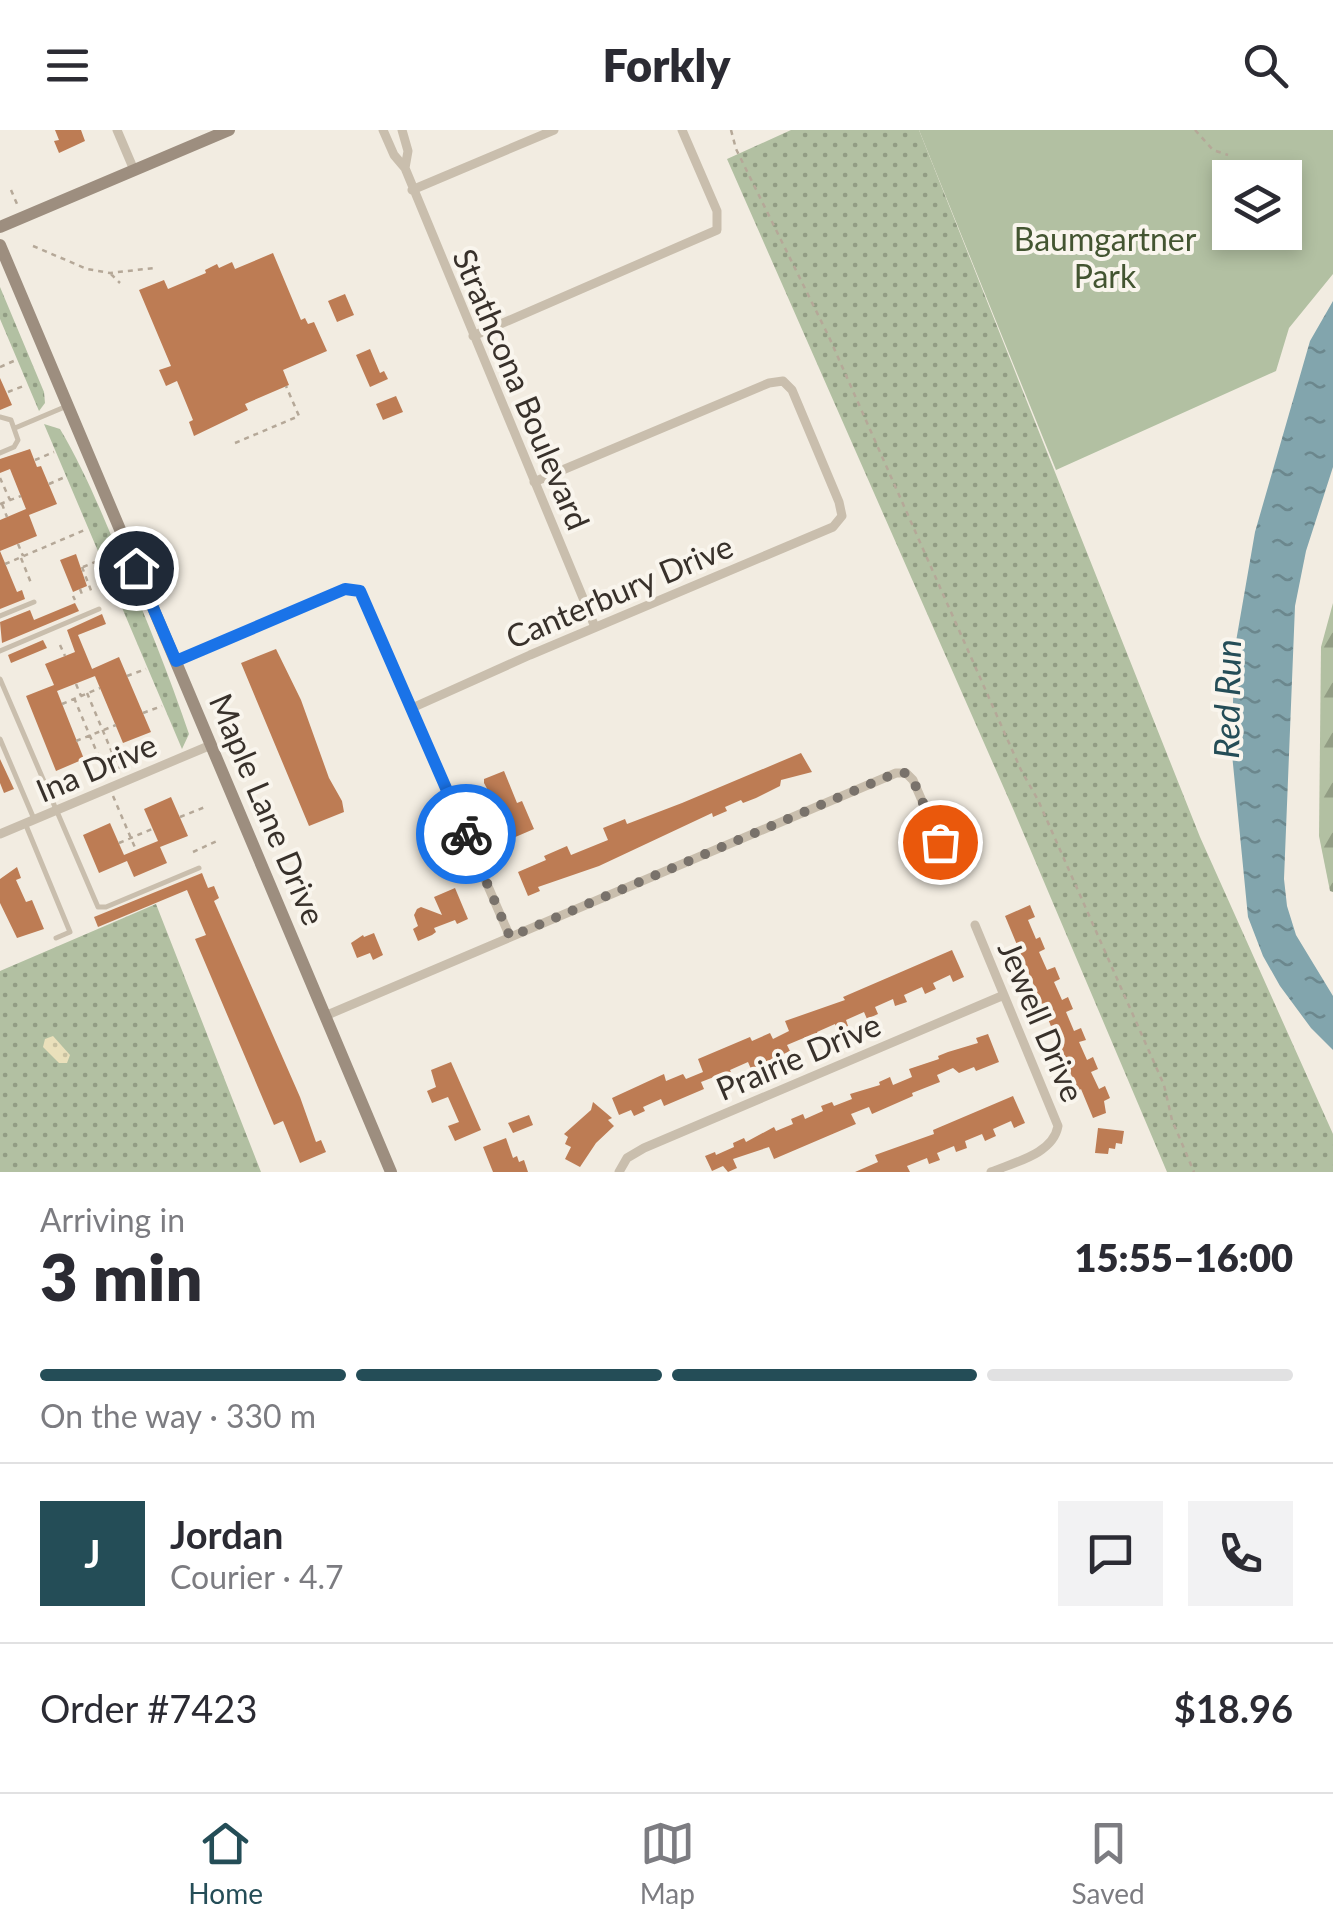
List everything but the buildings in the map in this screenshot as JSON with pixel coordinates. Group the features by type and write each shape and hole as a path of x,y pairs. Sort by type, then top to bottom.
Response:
{"street":[{"path":"117,130 134,170"},
{"path":"0,227 229,130"},
{"name":"Strathcona Boulevard","path":"383,130 394,156 405,168 595,627"},
{"name":"Strathcona Boulevard","path":"402,130 408,152 405,168"},
{"path":"412,190 554,130"},
{"path":"473,336 711,234 719,224 717,211 682,130"},
{"name":"Maple Lane Drive","path":"0,245 392,1172"},
{"name":"Canterbury Drive","path":"412,708 832,528 842,516 840,502 792,390 783,381 768,383 534,482"},
{"path":"176,661 353,588 366,597 510,937"},
{"name":"Ina Drive","path":"0,834 211,745"},
{"path":"325,1016 896,773 906,773 913,780 940,842"},
{"name":"Jewell Drive","path":"975,925 1056,1117 1056,1136 1041,1151 991,1172"},
{"name":"Prairie Drive","path":"619,1172 627,1158 644,1148 1004,995"}],"lane":[{"path":"15,428 67,406"},
{"path":"0,417 9,418 15,428 16,444 0,453"},
{"path":"0,616 34,602"},
{"path":"0,651 99,609"},
{"path":"0,679 98,907 199,868"},
{"path":"0,738 70,932 56,938"}],"path":[{"path":"731,130 736,149 829,337 1021,770 1046,817 1164,1085 1172,1120 1194,1172"},
{"path":"1195,130 1213,150 1228,155"},
{"path":"11,190 17,204"},
{"path":"33,246 74,266 110,273 154,268"},
{"path":"110,273 120,284"},
{"path":"0,367 16,360"},
{"path":"8,392 26,385"},
{"path":"236,442 299,416 286,386"},
{"path":"35,460 54,452"},
{"path":"48,484 65,477"},
{"path":"0,478 10,500"},
{"path":"7,517 1,504 21,496"},
{"path":"6,564 87,529"},
{"path":"18,544 32,583"},
{"path":"92,593 82,567 100,560"},
{"path":"80,589 83,597"},
{"path":"60,645 64,656"},
{"path":"128,676 146,669"},
{"path":"76,684 81,696"},
{"path":"62,704 100,688"},
{"path":"88,693 119,769"},
{"path":"74,698 106,774"},
{"path":"143,713 162,706"},
{"path":"76,741 116,725"},
{"path":"112,794 136,850"},
{"path":"180,817 205,807"},
{"path":"119,843 152,829"},
{"path":"193,852 219,840"}],"green space":[{"path":"791,130 919,130 1200,837 1333,1134 1333,1172 1167,1172 1014,811 727,159"},
{"name":"Baumgartner Park","path":"919,130 1333,130 1333,274 1289,328 1276,371 1056,470"},
{"path":"0,287 44,392 45,403 39,411 0,319"},
{"path":"44,424 60,429 108,527 189,734 182,749"},
{"path":"1333,603 1333,892 1319,836 1321,647"},
{"path":"156,904 261,1172 0,1172 0,971"}],"sand":[{"path":"53,1036 70,1055 67,1063 59,1063 43,1047 45,1039"}],"water":[{"name":"Red Run","path":"1333,301 1333,467 1306,551 1295,606 1284,879 1296,935 1333,996 1333,1050 1280,986 1248,917 1232,754 1234,653 1255,532 1310,341"}],"way so far":[{"path":"466,834 510,937 896,773 906,773 913,780 940,842"}],"route":[{"path":"136,568 176,661 345,589 360,591 366,597 466,834"}]}
